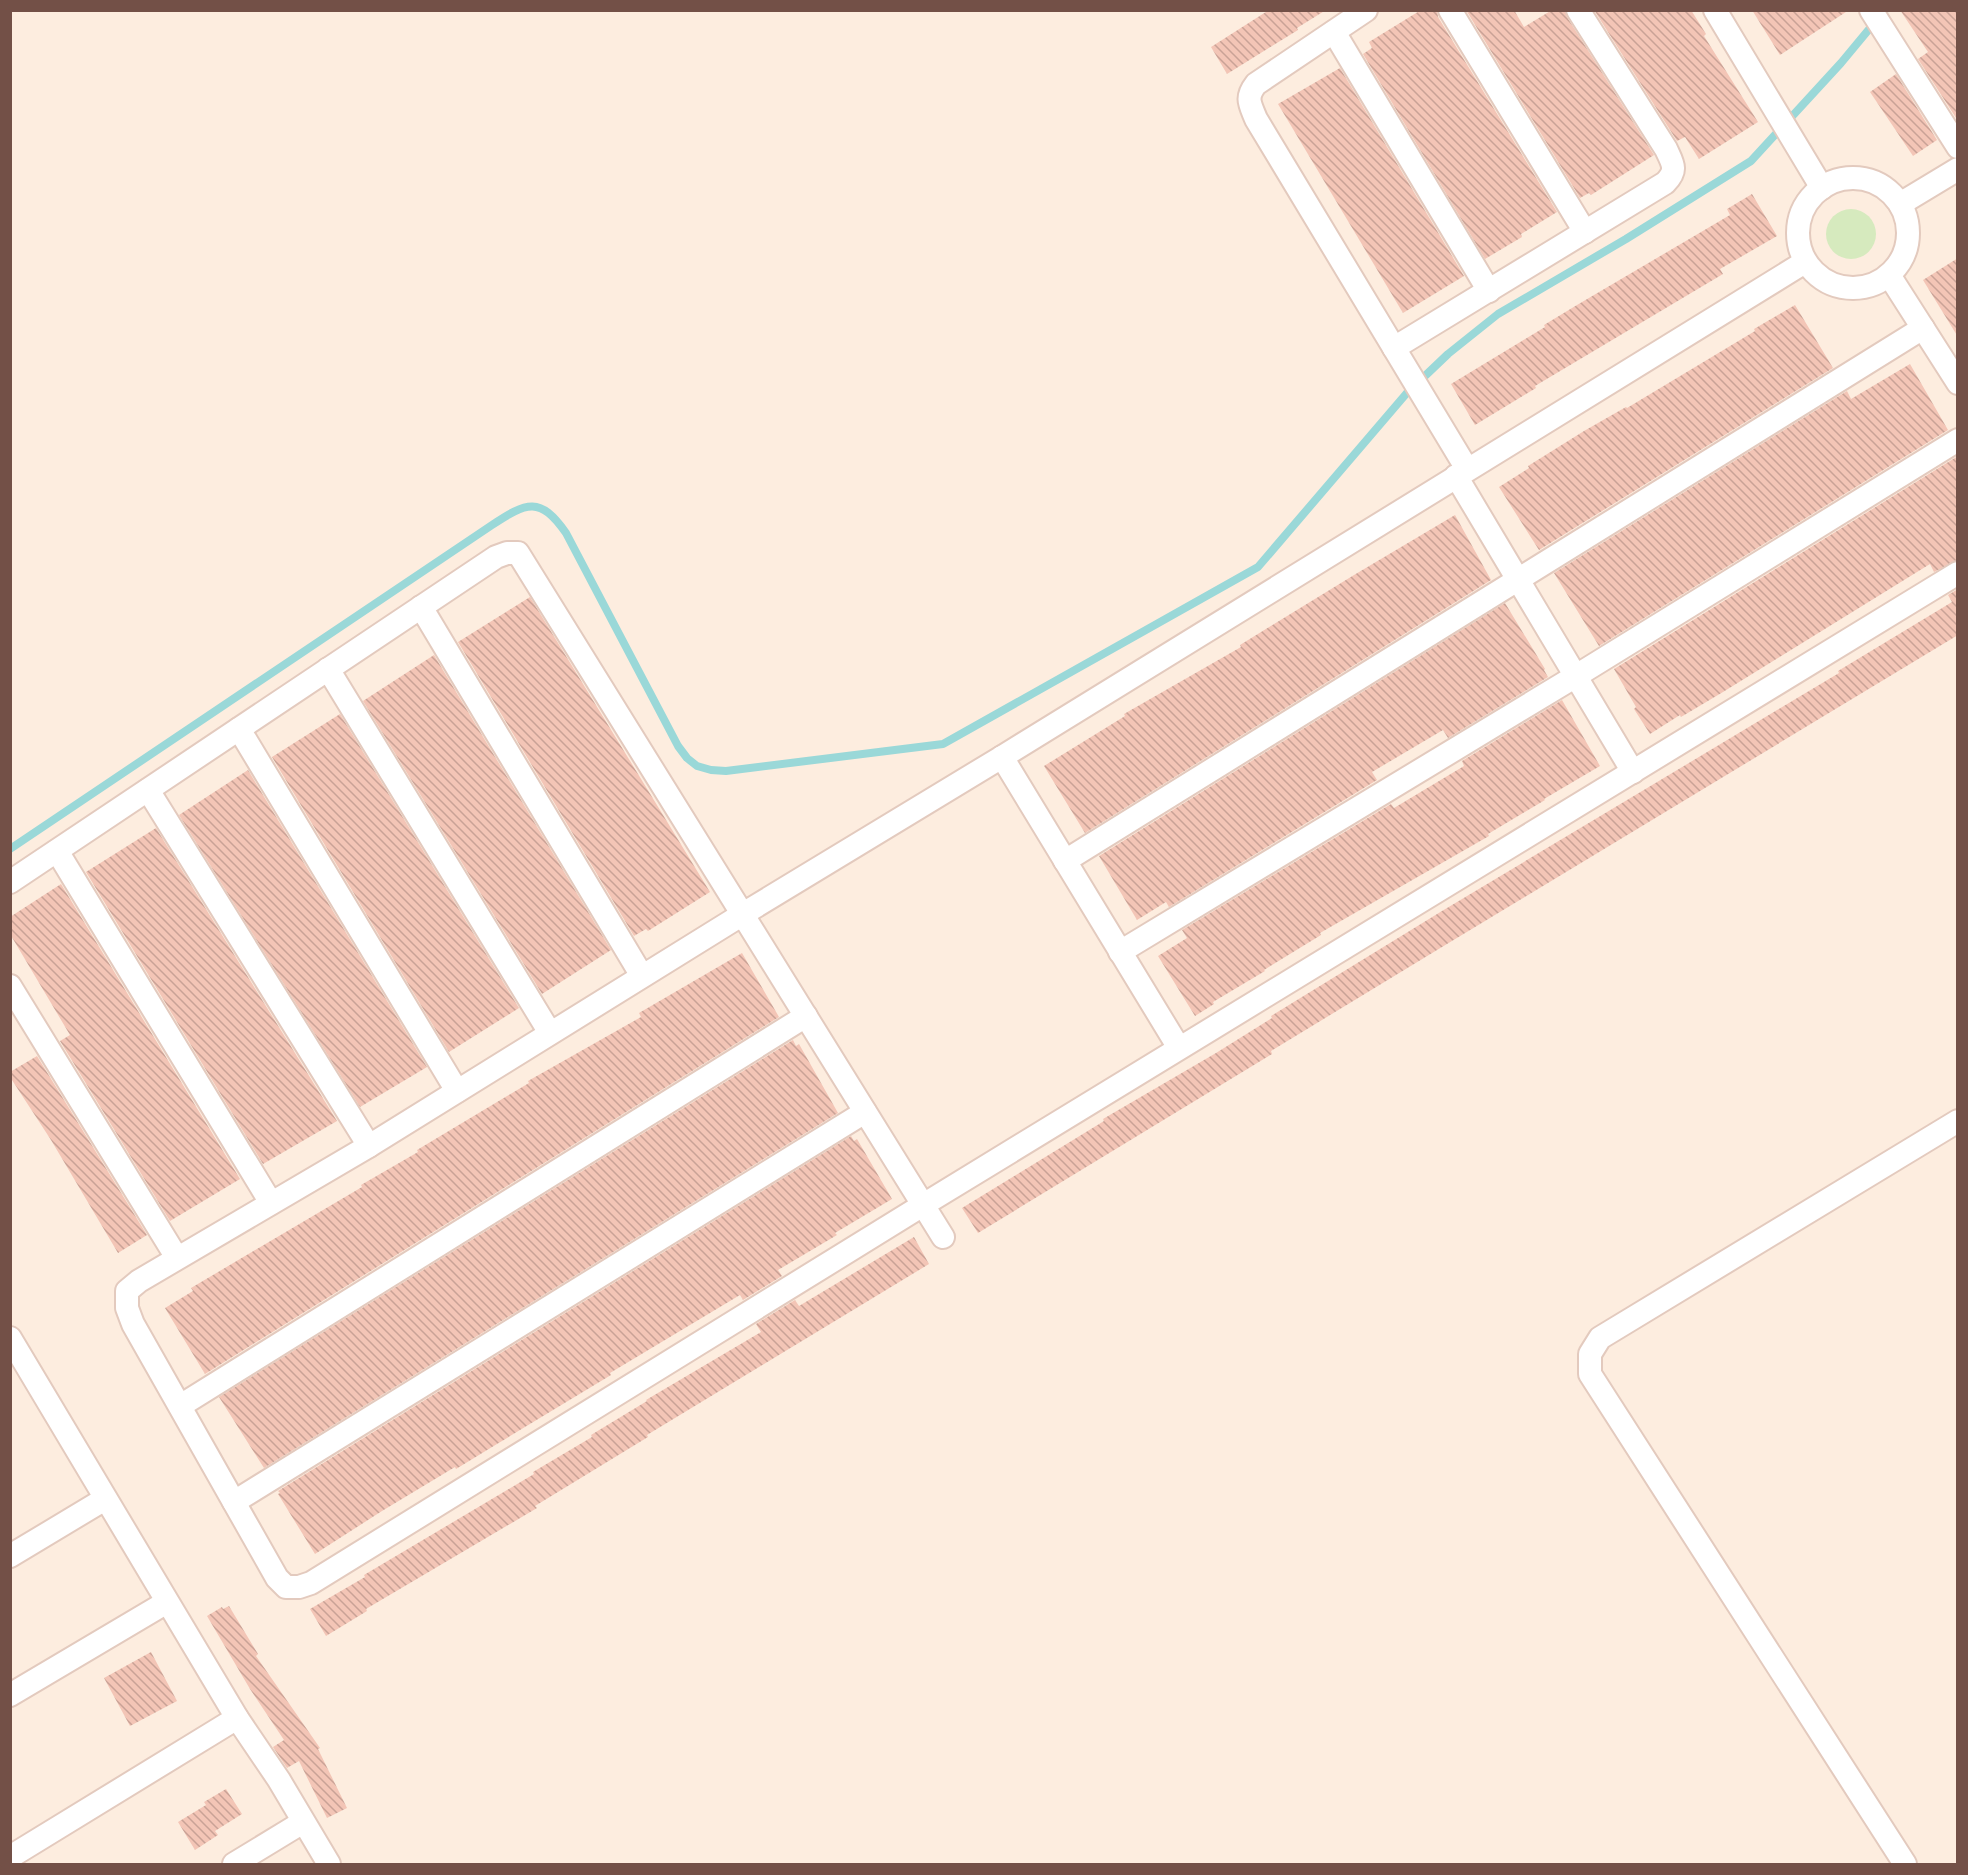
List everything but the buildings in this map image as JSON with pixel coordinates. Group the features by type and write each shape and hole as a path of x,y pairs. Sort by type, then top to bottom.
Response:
{"street":[{"path":"1366,10 1256,84 1249,93 1250,104 1256,119 1423,396 1519,581 1633,772"},
{"path":"1450,10 1585,232"},
{"path":"1394,348 1665,183 1672,176 1674,165 1666,149 1578,10"},
{"path":"1714,10 1822,188"},
{"path":"1877,20 1958,147"},
{"path":"1334,32 1489,291"},
{"path":"1900,204 1958,169"},
{"path":"1852,177 1871,180 1887,190 1900,204 1907,220 1908,238 1904,255 1895,270 1881,282 1865,288 1848,289 1831,285 1816,275 1805,262 1798,243 1798,224 1804,206 1816,191 1833,181 1852,177"},
{"path":"1805,262 369,1146 139,1281 127,1291 127,1308 133,1324 277,1578 286,1587 298,1587 311,1582 1179,1048 1958,573"},
{"path":"1889,275 1958,383"},
{"path":"1065,861 1923,328"},
{"path":"1120,952 1576,676 1958,440"},
{"path":"10,882 496,557 507,553 518,553 943,1237"},
{"path":"422,607 642,976"},
{"path":"328,669 550,1033"},
{"path":"239,729 457,1091"},
{"path":"1002,757 1179,1048"},
{"path":"148,790 369,1146"},
{"path":"57,851 271,1203"},
{"path":"10,986 177,1258"},
{"path":"180,1406 806,1016"},
{"path":"234,1502 865,1112"},
{"path":"1905,1864 1590,1374 1590,1354 1600,1338 1958,1121"},
{"path":"10,1338 237,1718 279,1780 329,1864"},
{"path":"10,1556 105,1499"},
{"path":"10,1695 167,1602"},
{"path":"10,1857 237,1718"},
{"path":"234,1864 303,1822"}],"green space":[{"path":"1846,209 1856,209 1869,216 1876,229 1876,239 1869,252 1856,259 1846,259 1837,255 1830,248 1826,239 1826,229 1830,220 1837,213"}],"waterway":[{"path":"10,849 492,525 515,511 532,506 548,513 566,533 678,746 697,766 726,771 943,744 1258,567 1406,394 1448,354 1498,314 1626,239 1751,161 1841,63 1885,10"}]}
